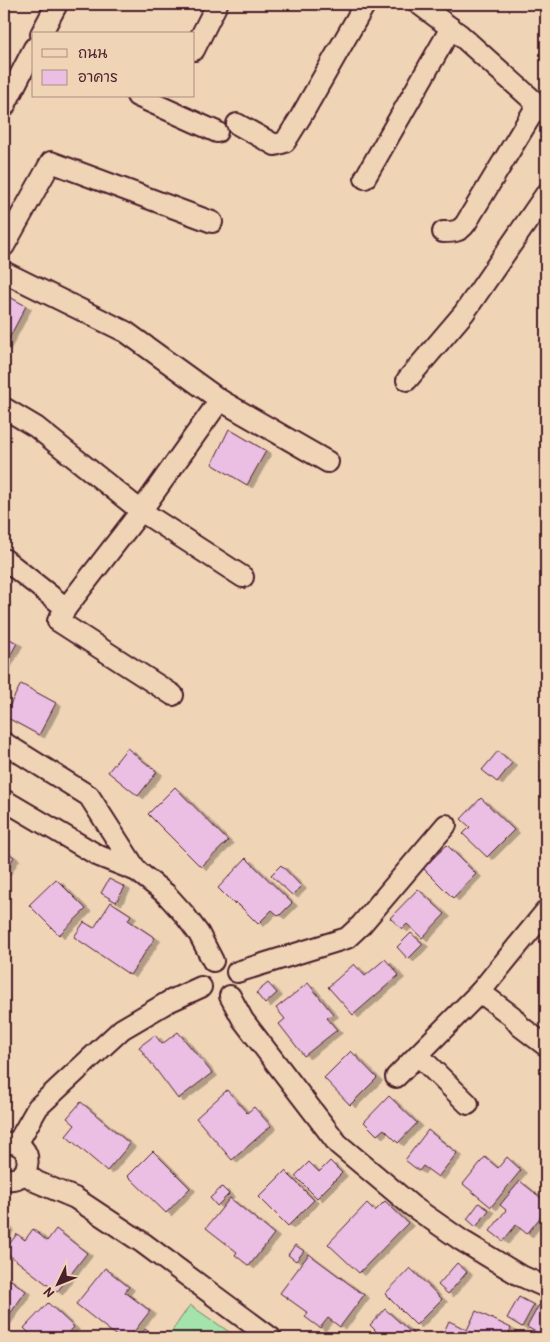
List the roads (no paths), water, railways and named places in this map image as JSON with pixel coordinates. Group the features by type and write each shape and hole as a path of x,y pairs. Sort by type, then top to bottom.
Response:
{"street":[{"path":"42,32 57,4"},
{"path":"195,48 217,4"},
{"path":"237,124 275,144 285,142 365,4"},
{"path":"419,4 451,28 542,108 462,229 454,232 443,232"},
{"path":"365,178 451,28"},
{"path":"4,107 32,52"},
{"path":"147,98 167,102 217,132"},
{"path":"4,246 51,162 212,222"},
{"path":"407,380 464,313 546,194"},
{"path":"4,272 126,332 220,400 328,462"},
{"path":"173,695 58,621 141,511 220,400"},
{"path":"4,408 36,427 141,511 243,577"},
{"path":"4,560 66,608"},
{"path":"4,743 89,796 137,871"},
{"path":"4,800 99,856 137,871 166,894 184,914 199,934 213,961"},
{"path":"237,972 347,938 361,925 446,825"},
{"path":"396,1076 480,992 546,911"},
{"path":"213,961 226,961 232,964 237,972 239,982 238,987 230,996 219,1000 204,992 201,987 201,974 208,964 213,961"},
{"path":"4,1178 13,1179 24,1173 28,1156 25,1150 10,1144 38,1108 122,1029 168,1002 201,987"},
{"path":"480,992 512,1016 520,1026 545,1045"},
{"path":"230,996 252,1031 338,1144 412,1206 461,1240 519,1275 546,1287"},
{"path":"418,1055 468,1104"},
{"path":"24,1173 38,1182 75,1198 144,1243 271,1338"}]}
